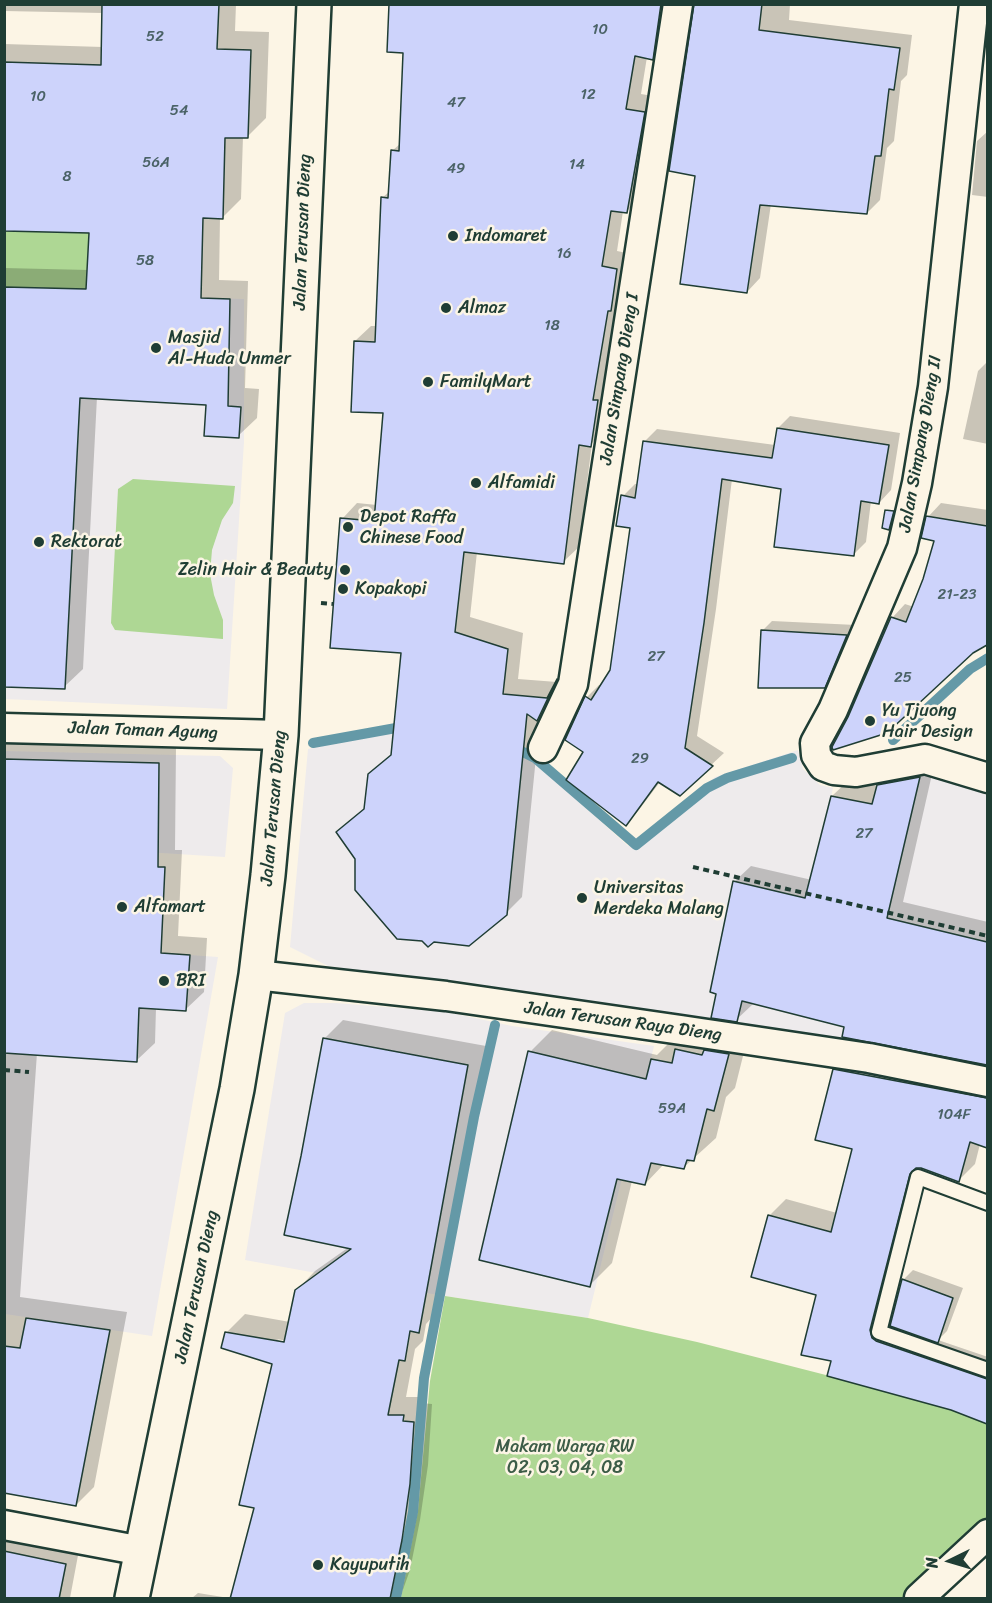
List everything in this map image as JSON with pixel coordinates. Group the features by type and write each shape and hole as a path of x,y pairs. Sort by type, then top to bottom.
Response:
{"street":[{"name":"Jalan Terusan Dieng","path":"132,1599 237,1089 256,975 268,875 281,735 314,4"},
{"name":"Jalan Simpang Dieng I","path":"543,748 573,684 678,4"},
{"name":"Jalan Simpang Dieng II","path":"974,4 933,387 917,483 902,548 833,710 814,743 816,755 823,766 834,770 856,772 925,759 987,778"},
{"name":"Jalan Taman Agung","path":"4,728 281,735"},
{"name":"Jalan Terusan Raya Dieng","path":"256,975 434,994 681,1030 869,1058 987,1082"},
{"path":"4,1526 64,1535 142,1551"},
{"path":"919,1599 987,1534"}],"lane":[{"path":"987,1203 918,1177 879,1332 987,1370"}],"path":[{"path":"693,867 987,936"},
{"path":"4,1070 29,1072"}],"shaded area":[{"path":"5,287 86,289 86,295 244,299 244,442 227,709 5,699"},
{"name":"Universitas Merdeka Malang","path":"445,725 479,734 535,762 628,846 715,777 798,750 803,769 820,785 833,788 810,883 890,903 922,769 987,791 987,1074 439,981 328,966 290,947 308,749 389,732"},
{"path":"4,751 220,756 233,768 225,857 82,848 161,953 218,957 152,1336 5,1314"},
{"path":"304,1003 336,1003 447,1012 512,1026 654,1046 588,1318 432,1294 245,1260 285,1013"}],"green space":[{"path":"5,231 89,233 86,289 5,287"},
{"path":"133,479 235,486 233,503 222,520 212,550 210,574 214,595 223,620 223,639 115,630 111,623 118,489"},
{"name":"Makam Warga RW 02, 03, 04, 08","path":"445,1296 588,1318 697,1342 861,1384 951,1410 987,1424 987,1518 968,1540 905,1598 401,1598 418,1510 430,1381"}],"building":[{"path":"102,4 219,4 217,49 251,50 248,138 225,138 223,219 203,218 201,298 230,299 228,406 241,407 239,438 204,436 206,405 80,398 65,689 4,687 4,287 86,289 89,233 4,231 4,62 101,65"},
{"path":"389,4 661,4 653,60 635,56 626,109 645,112 627,213 611,211 602,266 617,269 593,400 598,400 591,447 579,445 564,564 464,552 455,632 508,649 503,694 547,698 557,679 537,721 527,714 507,915 469,946 434,942 428,947 422,941 397,939 355,890 355,859 336,832 364,809 368,774 391,755 401,653 330,648 340,518 374,521 383,413 351,412 354,341 375,342 381,197 388,198 391,150 399,151 403,53 387,52"},
{"path":"694,4 762,4 759,30 900,48 894,90 889,89 881,156 875,156 867,214 760,205 747,293 680,284 695,176 669,171"},
{"path":"777,428 889,445 879,504 861,501 854,556 774,547 781,489 722,479 685,748 713,766 680,796 658,782 626,826 566,780 583,752 565,740 585,696 591,700 610,670 630,528 616,526 621,495 635,498 643,441 772,458"},
{"path":"885,510 894,511 889,530 882,528"},
{"path":"926,516 987,526 987,645 973,653 887,733 833,750 832,747 848,717 891,617 906,622 923,579 934,541 921,538"},
{"path":"761,630 847,635 825,688 758,688"},
{"path":"4,759 159,763 158,867 165,867 161,953 190,955 186,1011 139,1008 137,1062 4,1053"},
{"path":"920,777 887,918 987,942 987,1065 842,1037 844,1027 742,1001 737,1022 711,1018 716,994 710,992 733,881 805,898 831,796 872,804 877,785"},
{"path":"323,1038 468,1065 419,1333 410,1331 405,1361 399,1360 388,1415 404,1415 403,1421 414,1422 410,1484 402,1540 390,1599 230,1599 254,1508 239,1505 272,1364 221,1348 225,1332 284,1342 295,1290 351,1249 284,1235"},
{"path":"675,1049 702,1055 704,1050 729,1054 714,1111 707,1109 694,1161 687,1160 684,1169 651,1163 645,1185 617,1179 590,1287 479,1260 528,1051 646,1079 651,1059 672,1063"},
{"path":"833,1069 987,1098 987,1148 970,1142 959,1182 921,1168 916,1168 910,1174 870,1330 872,1338 876,1341 987,1379 987,1424 951,1410 827,1376 831,1361 801,1355 816,1295 751,1277 768,1215 831,1232 852,1149 815,1140"},
{"path":"902,1279 953,1298 938,1343 890,1326"},
{"path":"26,1318 110,1330 76,1506 4,1493 4,1346 20,1348"},
{"path":"4,1551 66,1564 59,1599 4,1599"}],"waterway":[{"path":"893,740 970,669 988,658"},
{"path":"313,743 407,726"},
{"path":"511,746 535,758 636,845 707,788 727,778 792,758"},
{"path":"396,1598 413,1512 424,1378 474,1117 495,1025"}],"place":[{"name":"Indomaret","path":"453,236"},
{"name":"Almaz","path":"446,308"},
{"name":"Masjid Al-Huda Unmer","path":"156,348"},
{"name":"FamilyMart","path":"428,382"},
{"name":"Alfamidi","path":"476,483"},
{"name":"Depot Raffa Chinese Food","path":"348,527"},
{"name":"Rektorat","path":"39,542"},
{"name":"Zelin Hair & Beauty","path":"345,570"},
{"name":"Kopakopi","path":"343,589"},
{"name":"Yu Tjuong Hair Design","path":"870,721"},
{"name":"Universitas Merdeka Malang","path":"582,898"},
{"name":"Alfamart","path":"122,907"},
{"name":"BRI","path":"164,981"},
{"name":"Kayuputih","path":"318,1565"}]}
